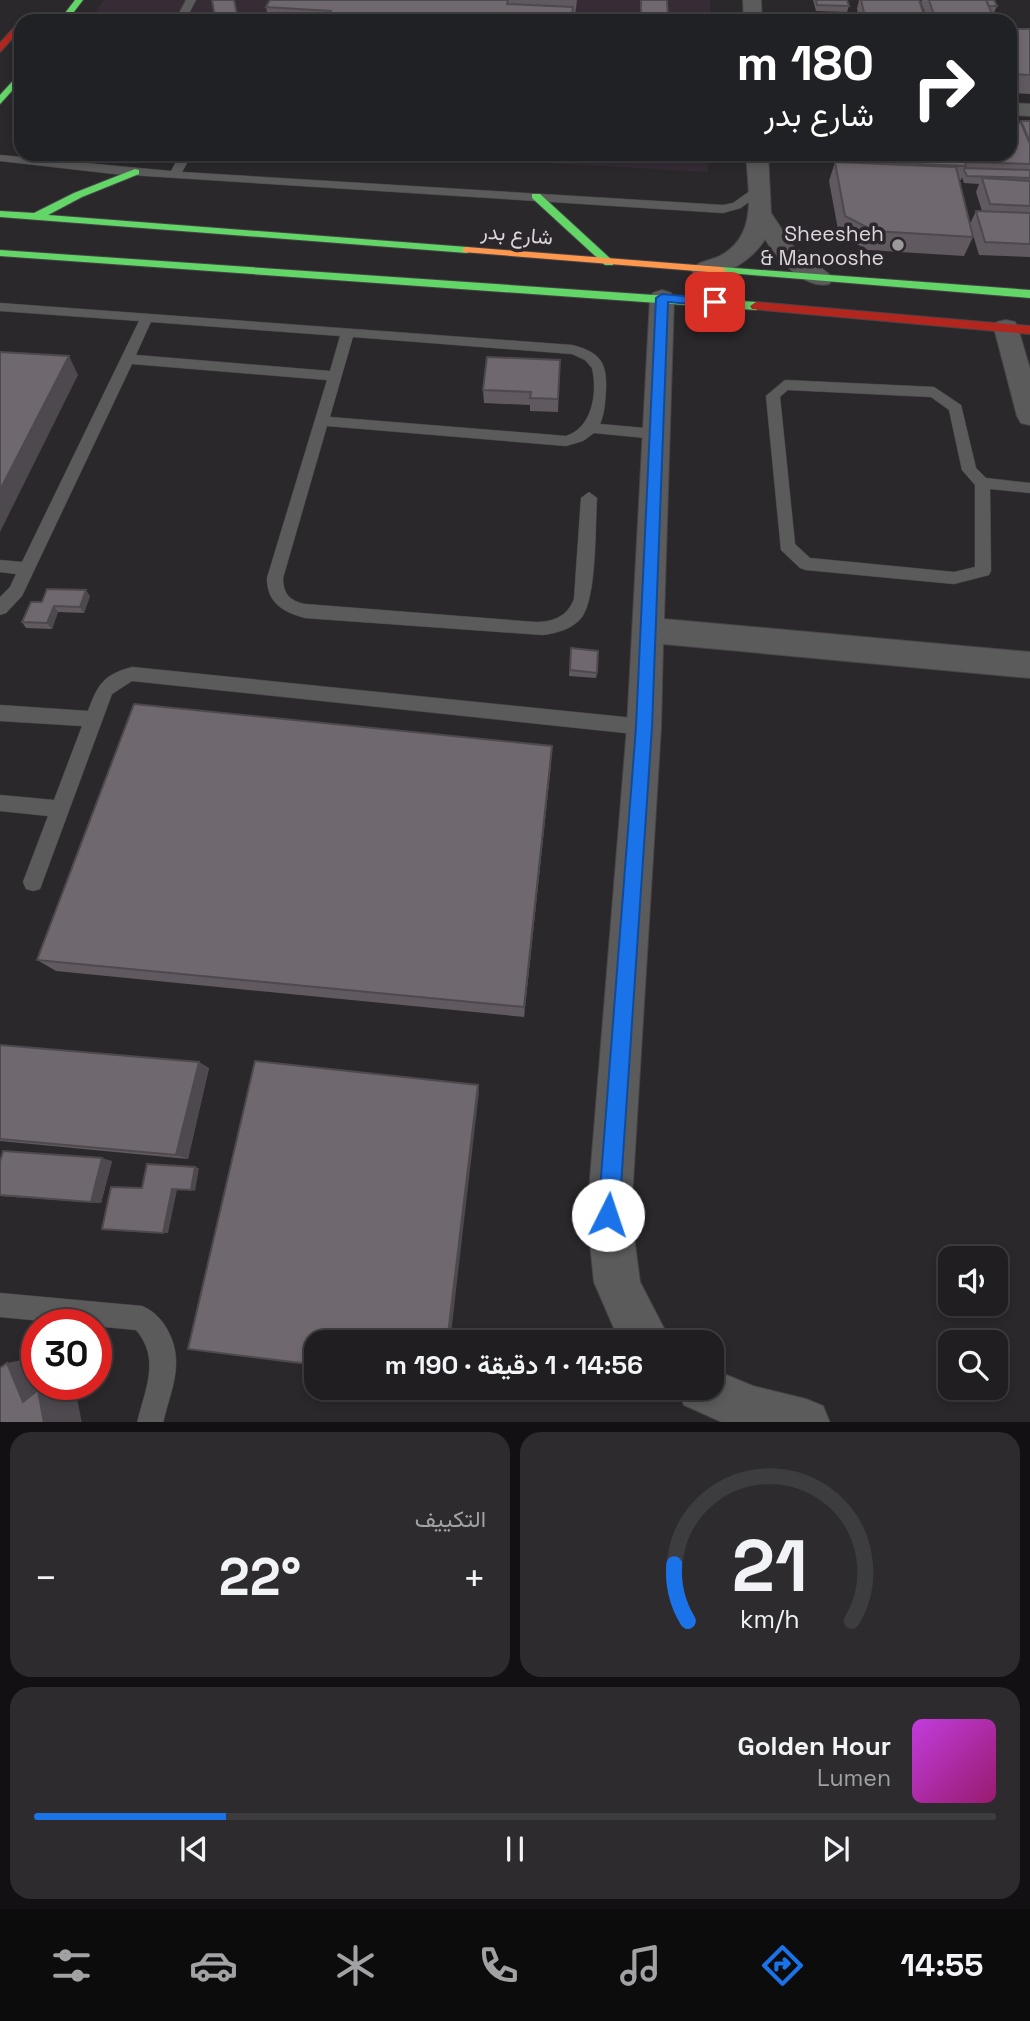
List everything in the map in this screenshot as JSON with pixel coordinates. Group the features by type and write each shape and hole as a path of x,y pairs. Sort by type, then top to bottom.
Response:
{"main road":[{"path":"68,14 79,0"},
{"path":"0,48 14,31"},
{"path":"0,101 14,82"},
{"path":"35,217 78,195 135,172"},
{"path":"536,197 609,262"},
{"name":"شارع بدر","path":"0,214 1030,294"},
{"path":"0,253 662,298 1018,329"}],"street":[{"path":"703,270 729,261 750,247 757,238 757,161"},
{"path":"759,201 775,241 821,279"},
{"path":"639,1330 630,1318 612,1267 608,1215 644,727 662,298"},
{"path":"1018,329 1030,416"},
{"path":"648,630 1030,665"},
{"path":"724,1398 752,1410 802,1422"}],"lane":[{"path":"29,161 135,172 723,209 759,201"},
{"path":"176,173 182,161"},
{"path":"0,307 580,352 595,361 600,374 593,428 586,435 566,441 321,421"},
{"path":"0,608 16,591 147,318"},
{"path":"348,333 275,578 274,590 280,600 291,608 535,629 561,625 579,609 582,599 589,498"},
{"path":"128,359 335,376"},
{"path":"982,483 984,571 954,578 806,564 787,546 773,396 785,385 934,392 956,408 969,470 982,483 1030,488"},
{"path":"593,428 656,434"},
{"path":"0,566 27,569"},
{"path":"33,882 105,689 113,682 132,674 644,727"},
{"path":"0,713 93,719"},
{"path":"0,803 60,809"},
{"path":"0,1305 142,1318 158,1336 164,1363 149,1422"}],"shaded area":[{"path":"104,0 710,0 710,14 93,14"},
{"path":"507,161 708,161 708,172"}],"building":[{"path":"212,0 234,0 237,14 215,14"},
{"path":"270,0 508,0 507,4 573,7 572,14 330,14 331,11 266,7"},
{"path":"641,0 667,0 668,14 641,14"},
{"path":"816,0 847,0 849,6 817,5"},
{"path":"861,0 919,0 924,14 864,14"},
{"path":"929,0 986,0 992,14 934,14"},
{"path":"986,0 994,0 997,6 989,6"},
{"path":"1017,29 1030,29 1030,75 1017,74"},
{"path":"1021,121 1030,121 1030,142"},
{"path":"1017,123 1021,123 1030,144 1030,164 966,162 1017,161"},
{"path":"844,161 965,161 966,166"},
{"path":"835,162 956,167 973,237 874,231 845,216"},
{"path":"965,168 1030,170 1030,178 967,176"},
{"path":"982,178 1030,181 1030,206 990,204"},
{"path":"976,211 1030,213 1030,244 985,242"},
{"path":"0,352 69,356 0,490"},
{"path":"487,357 560,360 558,399 530,398 531,392 483,390"},
{"path":"47,589 86,590 80,607 54,606 47,623 22,622 31,602 42,602"},
{"path":"571,648 598,651 597,673 570,670"},
{"path":"134,704 552,746 524,1007 37,960"},
{"path":"0,1045 199,1062 176,1155 0,1139"},
{"path":"255,1061 478,1085 448,1330 304,1330 304,1363 188,1349"},
{"path":"3,1151 102,1158 91,1202 0,1195 0,1162"},
{"path":"147,1164 195,1167 191,1190 172,1189 163,1233 102,1229 111,1187 142,1188"},
{"path":"7,1363 21,1400 40,1400 44,1422 0,1422 0,1368"}],"traffic: fast":[{"path":"68,14 79,0"},
{"path":"0,101 14,84"},
{"path":"35,217 78,195 135,172"},
{"path":"536,196 609,263"},
{"path":"0,214 467,250"},
{"path":"0,253 756,306"},
{"path":"721,270 1030,294"}],"traffic: slow":[{"path":"467,250 721,270"}],"traffic: jam":[{"path":"0,49 14,32"},
{"path":"756,306 1030,330"}],"place":[{"name":"Sheesheh & Manooshe","path":"898,245"}],"route":[{"path":"608,1215 644,727 662,298 715,302"}]}
